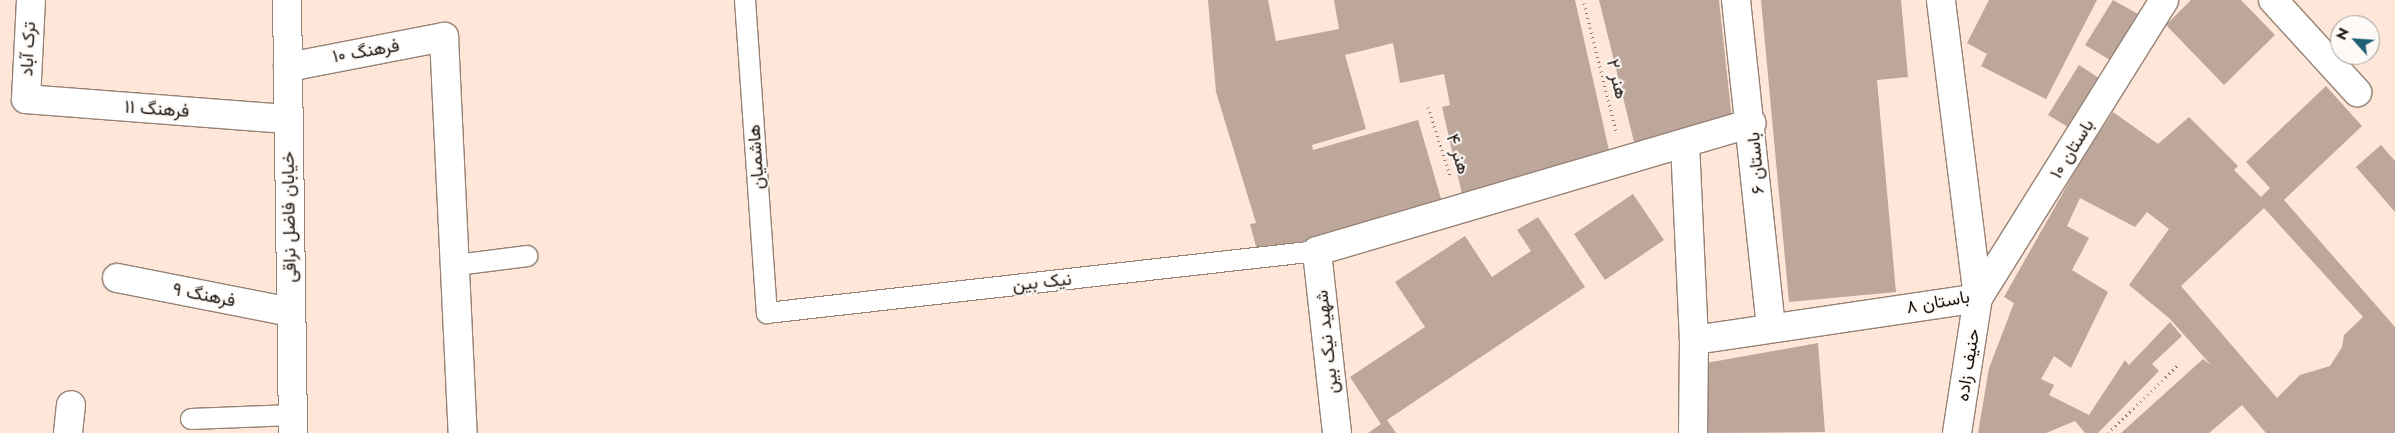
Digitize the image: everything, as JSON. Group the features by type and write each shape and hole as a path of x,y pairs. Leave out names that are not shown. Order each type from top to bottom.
{"street":[{"name":"ترک آباد","path":"26,98 30,0"},
{"name":"خیابان فاضل نراقی","path":"287,0 293,424"},
{"name":"باستان ۶","path":"1736,0 1752,123 1771,326"},
{"name":"باستان ۸","path":"1694,340 1771,326 1978,298 1940,0"},
{"name":"باستان ۱۰","path":"1978,298 2164,0"},
{"path":"2273,0 2357,92"},
{"name":"فرهنگ ۱۰","path":"288,67 444,38 457,265"},
{"name":"فرهنگ ۱۱","path":"26,98 288,119"},
{"path":"1317,251 1752,123"},
{"path":"1685,143 1694,340 1693,433"},
{"name":"شهید نیک بین","path":"1317,251 1337,433"},
{"path":"457,265 463,433"},
{"name":"فرهنگ ۹","path":"117,278 290,312"},
{"name":"حنیف زاده","path":"1957,433 1978,298"},
{"path":"68,433 71,405"}],"lane":[{"name":"هاشمیان","path":"745,0 766,313"},
{"name":"نیک بین","path":"766,313 1317,251"},
{"path":"457,265 527,256"},
{"path":"191,419 293,424"}],"path":[{"name":"هنر ۲","path":"1584,3 1624,161"},
{"name":"هنر ۴","path":"1428,106 1461,209"},
{"path":"2108,433 2178,365"}],"building":[{"path":"1208,0 1268,0 1276,41 1339,29 1334,0 1575,0 1611,159 1462,194 1442,107 1450,105 1444,74 1400,83 1393,43 1345,55 1366,129 1312,145 1313,150 1418,120 1442,202 1258,254 1250,224 1256,223 1216,92"},
{"path":"1599,0 1719,0 1732,120 1636,150"},
{"path":"1761,0 1901,0 1908,77 1877,80 1896,292 1789,302"},
{"path":"1989,0 2097,0 2046,99 1981,66 1987,54 1967,43"},
{"path":"2113,0 2138,14 2110,60 2085,45"},
{"path":"2191,0 2241,0 2275,35 2224,85 2166,25"},
{"path":"2079,65 2099,78 2068,127 2048,115"},
{"path":"2326,86 2362,126 2284,200 2395,327 2395,433 2266,433 2242,405 2209,433 2121,433 2203,359 2211,365 2169,318 2129,285 2169,229 2147,212 2135,227 2080,198 2067,226 2089,238 2072,270 2108,292 2071,368 2054,356 2041,379 2054,385 2049,395 2089,415 2125,360 2129,365 2170,322 2182,336 2152,364 2159,371 2098,433 2085,433 2075,421 2046,433 1978,433 1989,368 2014,303 2004,297 2082,159 2113,112 2158,144 2189,117 2238,166 2234,170 2261,197 2270,188 2246,162","holes":["2264,208 2363,317 2344,335 2342,347 2330,366 2300,375 2277,398 2181,286"]},
{"path":"2381,145 2395,161 2395,212 2356,167"},
{"path":"1633,194 1664,240 1605,280 1574,234"},
{"path":"1538,217 1585,287 1387,420 1396,433 1368,433 1381,424 1350,377 1425,327 1395,282 1465,236 1492,277 1531,251 1517,230"},
{"path":"1818,343 1825,432 1708,433 1706,363"}]}
